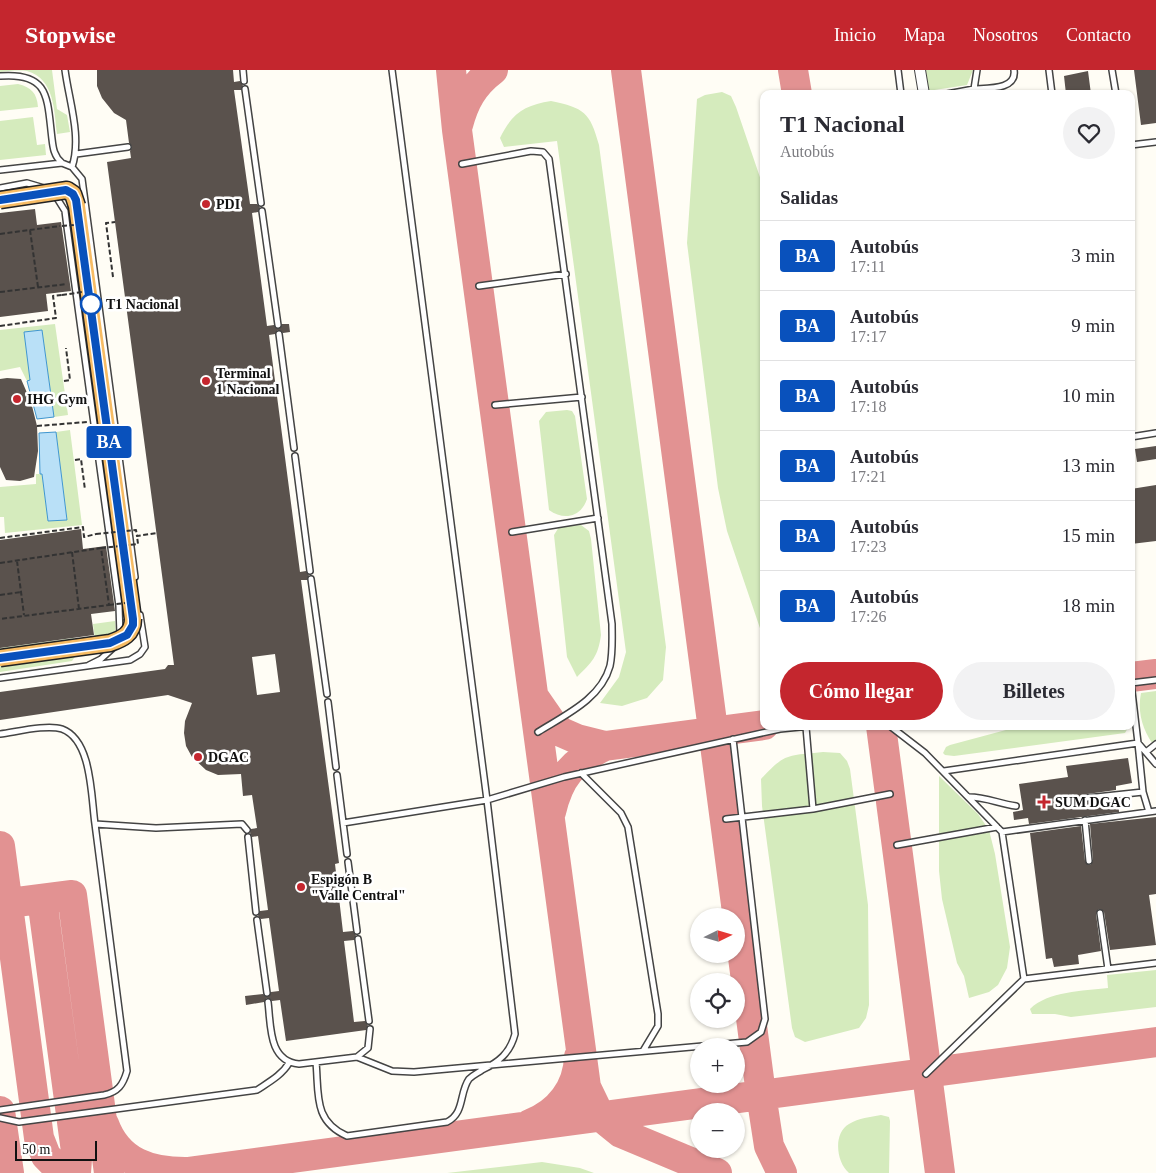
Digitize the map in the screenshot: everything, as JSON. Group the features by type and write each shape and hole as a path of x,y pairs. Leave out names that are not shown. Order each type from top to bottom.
{"highway":[{"path":"0,200 66,190 73,194 71,209 89,291 128,538 133,619 133,625 127,635 110,643 0,658"}],"street":[{"path":"920,70 923,90"}],"lane":[{"path":"65,70 76,154 72,167"},
{"path":"243,70 244,81"},
{"path":"316,1062 321,1112 328,1124 347,1136 447,1122 459,1112 469,1080 474,1074 495,1064 508,1053 515,1034 487,800 392,70"},
{"path":"898,70 900,90"},
{"path":"977,70 974,90 1012,82 1015,76 1014,70"},
{"path":"1049,70 1052,90"},
{"path":"1112,70 1115,90"},
{"path":"0,76 26,76 40,86 45,94 48,107 53,150 58,159 72,167 82,179 136,586"},
{"path":"245,89 261,203"},
{"path":"1135,145 1156,142"},
{"path":"76,154 128,148"},
{"path":"462,164 531,151 546,154 549,159 566,274 612,624 613,647 607,676 589,700 538,732"},
{"path":"0,170 62,163"},
{"path":"0,188 27,183 38,186 55,194 71,209 93,421 119,606 120,633 118,642 110,653 84,668"},
{"path":"262,211 278,325"},
{"path":"479,286 566,274"},
{"path":"280,334 294,448"},
{"path":"495,405 582,397"},
{"path":"1135,436 1156,433"},
{"path":"295,456 310,571"},
{"path":"512,532 598,518"},
{"path":"311,579 327,694"},
{"path":"0,678 84,668 130,660 140,654 145,647 140,611"},
{"path":"1135,683 1156,680"},
{"path":"328,702 336,767"},
{"path":"1135,717 1143,792 1149,812"},
{"path":"0,734 46,728 61,729 73,736 80,744 86,756 127,1071 123,1084 115,1092 0,1110"},
{"path":"343,823 487,800 581,773 775,730"},
{"path":"808,730 813,808"},
{"path":"895,730 925,752 1002,832 1024,979"},
{"path":"268,1002 274,1048 290,1063 358,1057 392,1071 414,1072 747,1042 762,1032 765,1019 733,739"},
{"path":"1138,743 1156,764"},
{"path":"944,771 1138,743"},
{"path":"1146,752 1156,744"},
{"path":"581,773 621,813 628,827 658,1014 658,1026 643,1051"},
{"path":"337,775 347,854"},
{"path":"1087,798 1143,792"},
{"path":"726,819 813,808 890,794"},
{"path":"970,798 981,797 998,803 1016,806"},
{"path":"1002,832 1156,811"},
{"path":"1085,820 1089,861"},
{"path":"96,824 156,828 242,824 247,830"},
{"path":"897,845 997,826"},
{"path":"248,837 256,912"},
{"path":"348,862 357,931"},
{"path":"1100,913 1108,969"},
{"path":"257,920 267,993"},
{"path":"358,939 369,1021"},
{"path":"926,1074 1024,979 1156,963"},
{"path":"358,1057 368,1048 370,1030"},
{"path":"0,1118 20,1122 257,1090 286,1069 290,1063"}],"path":[{"path":"113,277 106,223 115,222"},
{"path":"0,234 74,225"},
{"path":"30,230 38,287"},
{"path":"0,292 69,284"},
{"path":"0,326 56,318 53,296 89,291"},
{"path":"64,381 70,380 66,348"},
{"path":"37,426 93,421"},
{"path":"75,460 81,459 85,490"},
{"path":"0,538 83,527 84,536 96,534 128,538"},
{"path":"0,563 101,548 128,538 157,533"},
{"path":"101,548 109,605"},
{"path":"72,552 80,609"},
{"path":"17,561 24,616"},
{"path":"0,595 21,592"},
{"path":"0,619 125,603"}],"green space":[{"path":"0,70 52,70 57,109 67,115 70,132 57,134 54,106 48,88 43,81 27,71 0,72"},
{"path":"926,70 973,70 967,85 928,90"},
{"path":"18,84 33,91 38,107 0,111 0,86"},
{"path":"722,92 731,96 760,177 760,628 727,531 718,488 687,243 697,99 705,95"},
{"path":"551,101 571,106 584,113 589,118 599,145 666,647 663,680 647,698 622,706 600,703 619,677 626,652 557,141 504,147 500,138 509,122 520,112 534,105"},
{"path":"33,117 37,145 45,144 46,155 0,160 0,121"},
{"path":"55,324 68,415 54,417 42,330 24,332 30,380 27,381 20,367 0,371 0,330"},
{"path":"572,411 575,416 587,499 581,510 566,516 549,510 539,421 546,412"},
{"path":"70,430 82,525 5,533 4,517 0,517 0,487 36,484 36,474 42,474 48,521 67,519 56,432"},
{"path":"581,525 589,531 591,539 601,635 594,659 577,677 567,657 554,535 559,527"},
{"path":"115,621 115,637 111,646 97,654 93,624"},
{"path":"74,638 76,655 72,661 0,672 0,648"},
{"path":"1156,691 1156,748 1144,729 1140,700 1141,693"},
{"path":"1006,730 1127,730 1125,733 954,756 943,753 946,747"},
{"path":"823,752 840,753 847,761 850,769 868,905 869,1005 866,1018 859,1028 805,1042 795,1037 792,1028 762,806 761,779 776,764 788,757"},
{"path":"939,776 978,814 989,830 995,854 1010,947 1007,968 998,985 989,992 969,998 964,976 957,963 942,899 939,871"},
{"path":"1156,970 1156,1007 1071,1017 1055,1014 1032,1014 1030,1009 1037,1003 1056,995 1108,988 1107,975"},
{"path":"881,1115 889,1117 890,1121 889,1173 849,1173 841,1162 839,1155 840,1134 844,1128 853,1122"},
{"path":"542,1162 580,1168 594,1173 447,1173"}],"water":[{"path":"42,330 54,417 37,419 27,381 30,380 24,332"},
{"path":"56,432 67,520 48,521 42,474 40,474 39,433"}],"building":[{"name":"Terminal 1 Nacional","path":"97,70 233,70 234,82 240,81 243,85 241,90 234,90 250,204 257,204 260,207 258,212 252,213 267,326 274,325 278,329 282,324 289,324 290,332 283,333 278,330 275,334 269,335 300,572 306,571 309,575 307,580 301,580 339,863 335,864 343,932 353,931 356,935 354,940 344,941 354,1022 365,1021 368,1025 366,1030 286,1041 280,1000 272,1001 267,998 264,1002 246,1005 245,996 263,994 267,997 271,992 279,991 269,918 261,919 258,916 260,911 268,910 258,836 252,837 250,833 251,829 257,828 252,795 243,796 241,774 218,775 206,770 192,757 186,746 184,733 185,721 192,703 168,695 0,720 0,692 165,669 168,665 174,665 107,162 131,158 130,151 132,147 129,143 126,120 114,113 102,98 97,86","holes":["275,654 280,692 257,695 252,657"]},
{"path":"1134,70 1156,70 1156,123 1141,125"},
{"path":"1088,71 1090,90 1066,90 1064,76"},
{"path":"35,209 37,225 61,222 71,291 46,294 48,311 0,317 0,213"},
{"path":"0,379 21,379 31,402 37,426 38,451 34,477 20,481 6,480 0,467"},
{"path":"1156,446 1156,459 1137,462 1135,449"},
{"path":"1156,485 1156,541 1135,544 1135,488"},
{"path":"81,529 83,549 106,546 115,611 91,614 94,635 0,648 0,540"},
{"path":"1128,758 1132,783 1116,786 1116,790 1087,794 1083,797 1084,801 1087,802 1118,799 1119,812 1029,824 1028,818 1014,820 1013,812 1023,810 1019,784 1068,777 1066,766"},
{"path":"1156,817 1156,894 1149,895 1156,945 1110,950 1104,912 1099,909 1096,914 1101,951 1078,955 1079,964 1054,967 1052,958 1046,959 1030,833 1081,826 1085,861 1090,865 1093,861 1090,824"}],"taxiway":[{"path":"451,70 457,130 586,1087 600,1116 621,1133 717,1173"},
{"path":"458,125 470,94 493,70"},
{"path":"626,70 761,1094 769,1146 782,1173"},
{"path":"793,70 796,90"},
{"path":"1135,677 1156,674"},
{"path":"534,697 552,723 561,732 577,739 605,746 760,726"},
{"path":"882,730 940,1173"},
{"path":"551,812 558,789 569,772 584,758 605,746"},
{"path":"0,846 39,1138 46,1156 63,1173"},
{"path":"0,904 72,895 109,1173"},
{"path":"42,899 77,1159 76,1173"},
{"path":"180,1173 1156,1042"},
{"path":"530,1124 550,1113 565,1098 575,1079 579,1057"},
{"path":"0,1111 9,1173"},
{"path":"104,1124 110,1137 127,1157 149,1168 190,1172"}],"bus line":[{"name":"BA","path":"0,200 66,190 73,194 76,200 133,625 127,635 110,643 0,658"}],"place":[{"name":"PDI","path":"206,204"},
{"name":"T1 Nacional","path":"91,304"},
{"name":"Terminal 1 Nacional","path":"206,381"},
{"name":"IHG Gym","path":"17,399"},
{"name":"DGAC","path":"198,757"},
{"name":"SUM DGAC","path":"1044,802"},
{"name":"Espigón B \"Valle Central\"","path":"301,887"}]}
